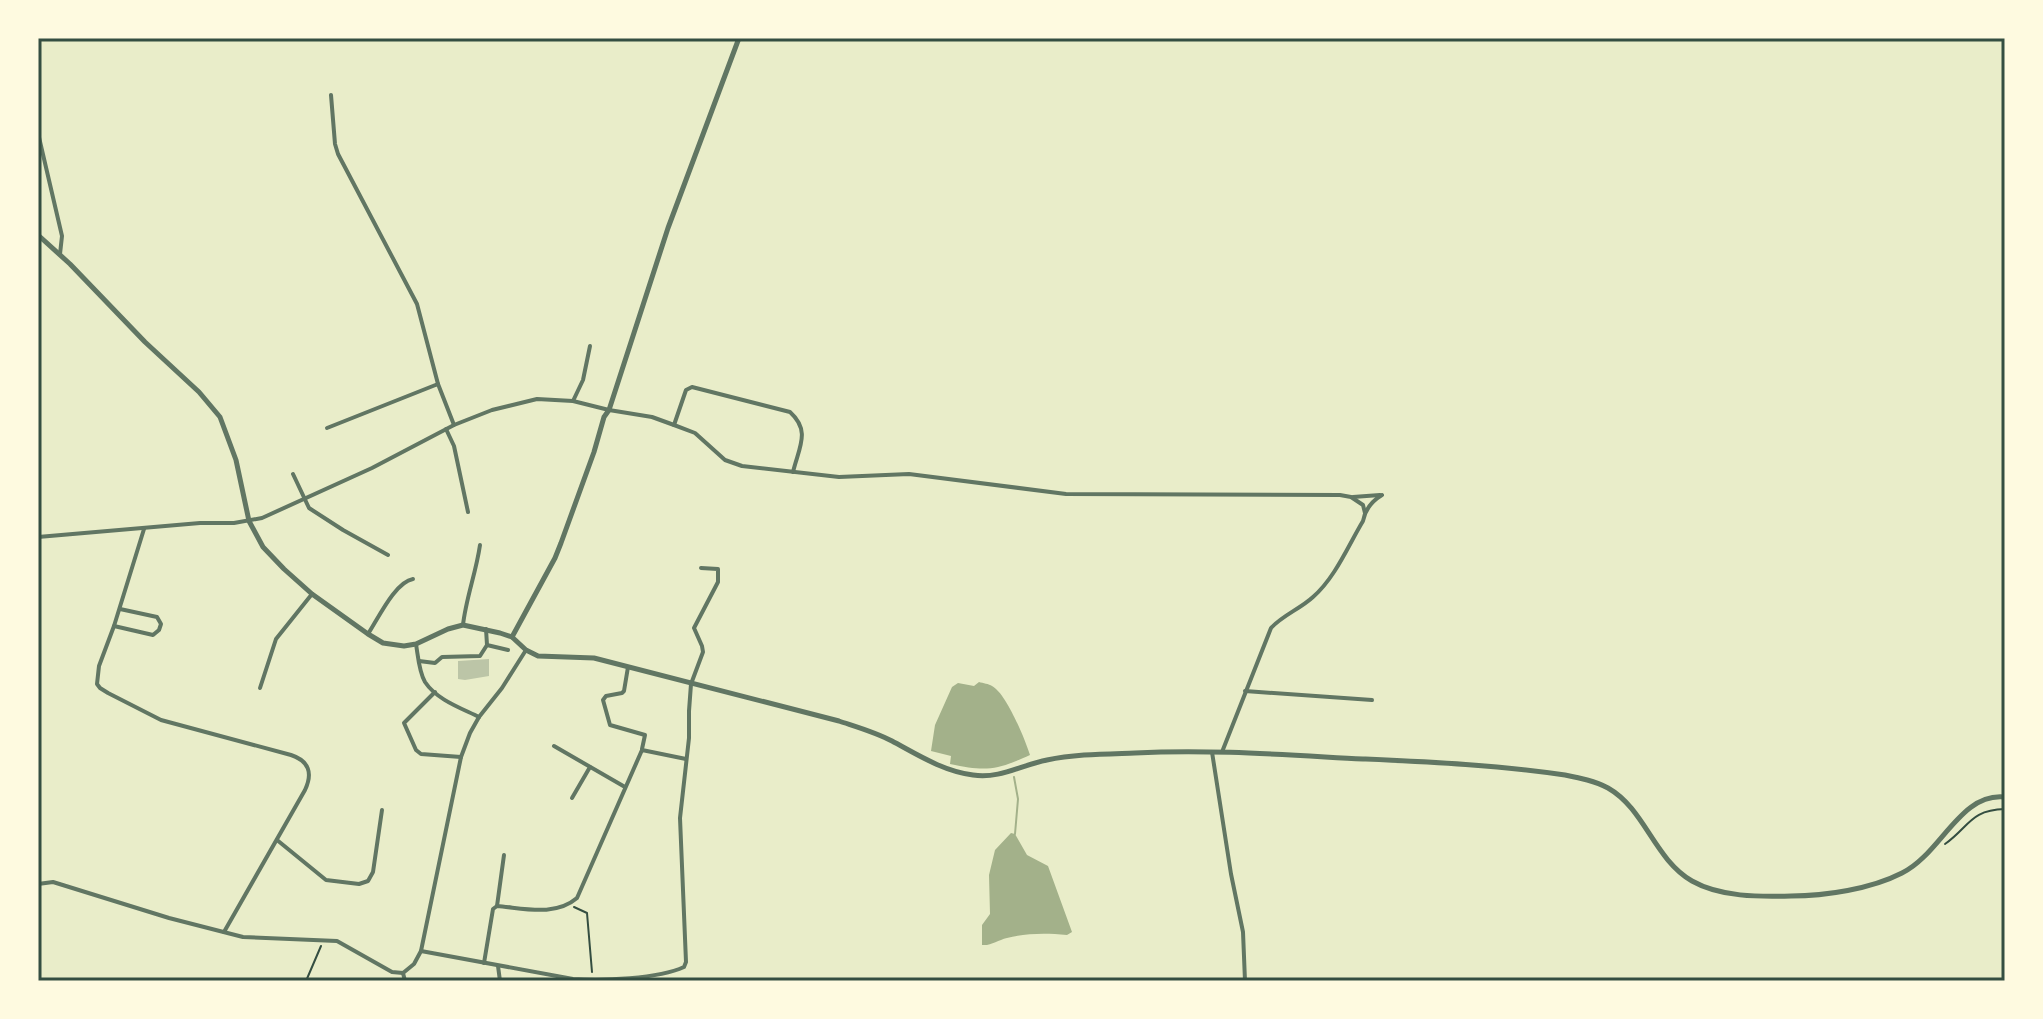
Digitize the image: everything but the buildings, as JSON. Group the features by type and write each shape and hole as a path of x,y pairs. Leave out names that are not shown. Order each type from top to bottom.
{"street":[{"path":"512,637 555,558 609,410 650,281 739,38"},
{"path":"331,95 338,154 417,304 438,384 454,425"},
{"path":"38,133 62,236 60,254"},
{"path":"38,235 199,392 220,417 236,460 249,521 263,547 312,594 383,643 416,644 463,625 486,629 512,637 538,656 589,657 839,721 871,731 945,768 975,776 1004,774 1048,760 1069,757 1166,751 1459,764 1527,770 1590,781 1605,786 1626,803 1678,872 1693,882 1727,892 1812,896 1851,889 1902,873 1933,849 1967,808 1987,798 2005,797"},
{"path":"573,401 583,380 590,346"},
{"path":"327,428 438,384"},
{"path":"674,425 686,390 692,387 790,412 803,431 793,473"},
{"path":"38,537 262,518 372,468 477,415 537,399 573,401 652,417 695,433 733,464 793,473 839,477 909,474 1066,494 1382,495 1365,513 1321,590 1271,628 1222,752"},
{"path":"446,429 454,446 468,512"},
{"path":"293,474 309,508 388,555"},
{"path":"1351,497 1363,505 1365,513"},
{"path":"144,528 96,677 97,684 161,720 291,755 305,761 309,770 308,783 224,932"},
{"path":"463,625 480,545"},
{"path":"421,951 593,981 633,978 684,967 686,952 680,818 689,738 691,684 703,652 694,628 718,582 718,569 701,568"},
{"path":"368,634 397,588 405,580 413,579"},
{"path":"260,688 276,639 312,594"},
{"path":"114,626 153,635 159,630 161,624 157,617 120,609"},
{"path":"419,661 435,663 442,657 480,656 487,645 486,629"},
{"path":"416,644 424,680 450,703 479,717"},
{"path":"487,645 508,650"},
{"path":"38,884 53,882 243,937 337,941 392,972 403,973 414,964 421,951 461,757 479,717 526,650"},
{"path":"497,906 557,909 577,898 642,750 645,735 610,725 603,700 606,696 624,691 628,667"},
{"path":"1245,691 1372,700"},
{"path":"435,692 404,723 416,750 421,754 461,757"},
{"path":"554,746 626,787"},
{"path":"642,750 686,759"},
{"path":"1212,752 1243,932 1245,981"},
{"path":"572,798 590,767"},
{"path":"277,840 326,880 359,884 368,881 373,872 382,810"},
{"path":"484,963 493,909 497,906 504,855"},
{"path":"498,966 500,981"},
{"path":"403,973 405,981"}],"path":[{"path":"1933,849 1948,843 1971,820 1987,810 2005,809"},
{"path":"571,903 576,909 587,913 593,981"},
{"path":"306,981 324,940"}],"shaded area":[{"path":"979,682 992,686 1003,697 1030,755 1000,767 983,769 950,764 951,756 931,751 935,725 952,687 958,683 974,686"},
{"path":"1011,833 1015,834 1027,855 1048,866 1072,932 1067,935 1022,935 982,945 982,925 990,914 989,875 995,850"}],"waterway":[{"path":"1014,777 1018,799 1015,834"}]}
